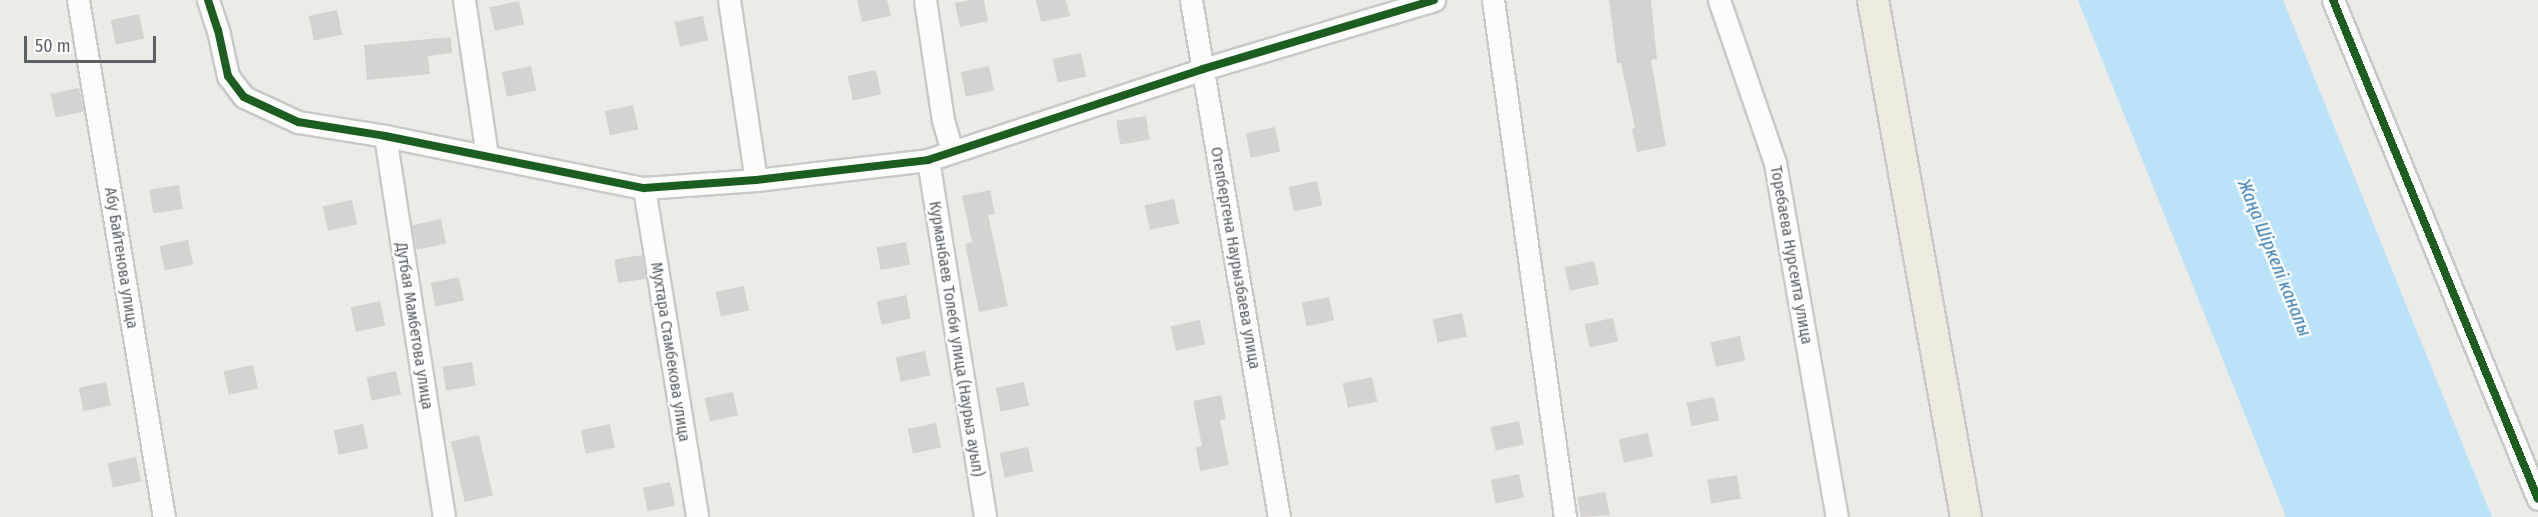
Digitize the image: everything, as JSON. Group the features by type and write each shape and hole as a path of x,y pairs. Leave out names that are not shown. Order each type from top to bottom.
{"highway":[{"path":"1874,0 1966,517"},
{"path":"1894,0 1986,517"}],"street":[{"name":"Абу Байтенова улица","path":"78,0 164,517"},
{"path":"208,0 228,76 244,97 298,122 385,136 644,188 756,180 927,160 1203,69 1434,0"},
{"path":"464,0 487,156"},
{"path":"729,0 756,180"},
{"path":"925,0 943,120 952,152"},
{"name":"Отепбергена Наурызбаева улица","path":"1191,0 1279,517"},
{"path":"1493,0 1565,517"},
{"name":"Торебаева Нурсеита улица","path":"1719,0 1775,163 1837,517"},
{"path":"2333,0 2538,500"},
{"name":"Дутбая Мамбетова улица","path":"385,136 444,517"},
{"name":"Курманбаев Толеби улица (Наурыз ауыл)","path":"927,160 985,517"},
{"name":"Мухтара Стамбекова улица","path":"644,188 697,517"}],"water":[{"name":"Жаңа Шіркелі каналы","path":"2078,0 2283,0 2492,517 2286,517"}],"building":[{"path":"857,0 887,0 891,16 862,22"},
{"path":"984,0 988,21 960,27 955,3"},
{"path":"1036,0 1066,0 1070,16 1041,22"},
{"path":"1609,0 1651,0 1657,59 1651,60 1666,146 1637,152 1632,129 1635,128 1621,63 1617,63"},
{"path":"519,1 524,24 495,31 490,7"},
{"path":"337,10 342,34 314,40 309,16"},
{"path":"139,14 144,38 116,44 111,20"},
{"path":"703,16 708,40 680,46 675,22"},
{"path":"451,37 452,53 428,56 430,74 367,80 364,45"},
{"path":"1081,53 1086,76 1058,83 1053,59"},
{"path":"531,66 536,90 507,97 502,72"},
{"path":"989,66 994,90 966,96 961,72"},
{"path":"876,70 881,94 853,100 848,76"},
{"path":"79,88 84,111 56,118 51,94"},
{"path":"633,105 638,129 610,135 605,111"},
{"path":"1146,116 1150,140 1120,144 1116,121"},
{"path":"1275,127 1280,151 1251,158 1246,133"},
{"path":"1317,181 1322,205 1294,211 1289,187"},
{"path":"179,185 183,209 153,213 149,190"},
{"path":"990,190 995,214 988,215 1008,306 979,312 965,244 972,242 962,196"},
{"path":"1174,199 1179,223 1150,230 1145,205"},
{"path":"352,200 357,224 328,231 323,206"},
{"path":"441,219 446,243 417,250 412,225"},
{"path":"188,240 193,264 165,270 160,246"},
{"path":"906,242 910,265 880,270 876,247"},
{"path":"642,255 646,279 618,283 614,259"},
{"path":"1594,261 1599,284 1570,291 1565,267"},
{"path":"459,277 464,300 436,307 431,283"},
{"path":"744,286 749,310 721,316 716,292"},
{"path":"906,295 911,318 882,325 877,301"},
{"path":"1329,297 1334,320 1307,326 1302,303"},
{"path":"380,301 385,325 356,332 351,307"},
{"path":"1462,313 1467,336 1438,343 1433,319"},
{"path":"1613,318 1618,341 1590,348 1585,324"},
{"path":"1200,320 1205,344 1176,351 1171,326"},
{"path":"1740,336 1745,360 1716,367 1711,342"},
{"path":"925,351 930,375 901,382 896,357"},
{"path":"472,362 476,386 446,390 442,367"},
{"path":"253,365 258,388 229,395 224,371"},
{"path":"396,371 401,394 372,401 367,377"},
{"path":"1372,377 1377,401 1348,408 1343,383"},
{"path":"106,382 111,405 84,411 79,388"},
{"path":"1024,382 1029,405 1001,412 996,388"},
{"path":"733,392 738,415 710,422 705,398"},
{"path":"1221,395 1226,419 1220,420 1229,465 1200,471 1196,447 1202,446 1193,401"},
{"path":"1714,397 1719,420 1692,426 1687,403"},
{"path":"1519,421 1524,444 1496,451 1491,427"},
{"path":"936,423 941,447 913,453 908,429"},
{"path":"363,424 368,448 339,455 334,430"},
{"path":"610,424 615,447 586,454 581,430"},
{"path":"1648,433 1653,456 1624,463 1619,439"},
{"path":"479,435 493,495 465,502 451,442"},
{"path":"1028,447 1033,471 1005,477 1000,453"},
{"path":"136,457 141,481 113,487 108,463"},
{"path":"1519,474 1524,497 1496,504 1491,480"},
{"path":"1737,475 1741,499 1711,503 1707,480"},
{"path":"670,482 675,505 648,511 643,488"},
{"path":"1605,492 1610,515 1581,517 1577,497"}],"cycle path":[{"path":"208,0 218,30 228,76 244,97 298,122 385,136 644,188 756,180 928,160 1203,69 1434,0"},
{"path":"2333,0 2538,499"}]}
